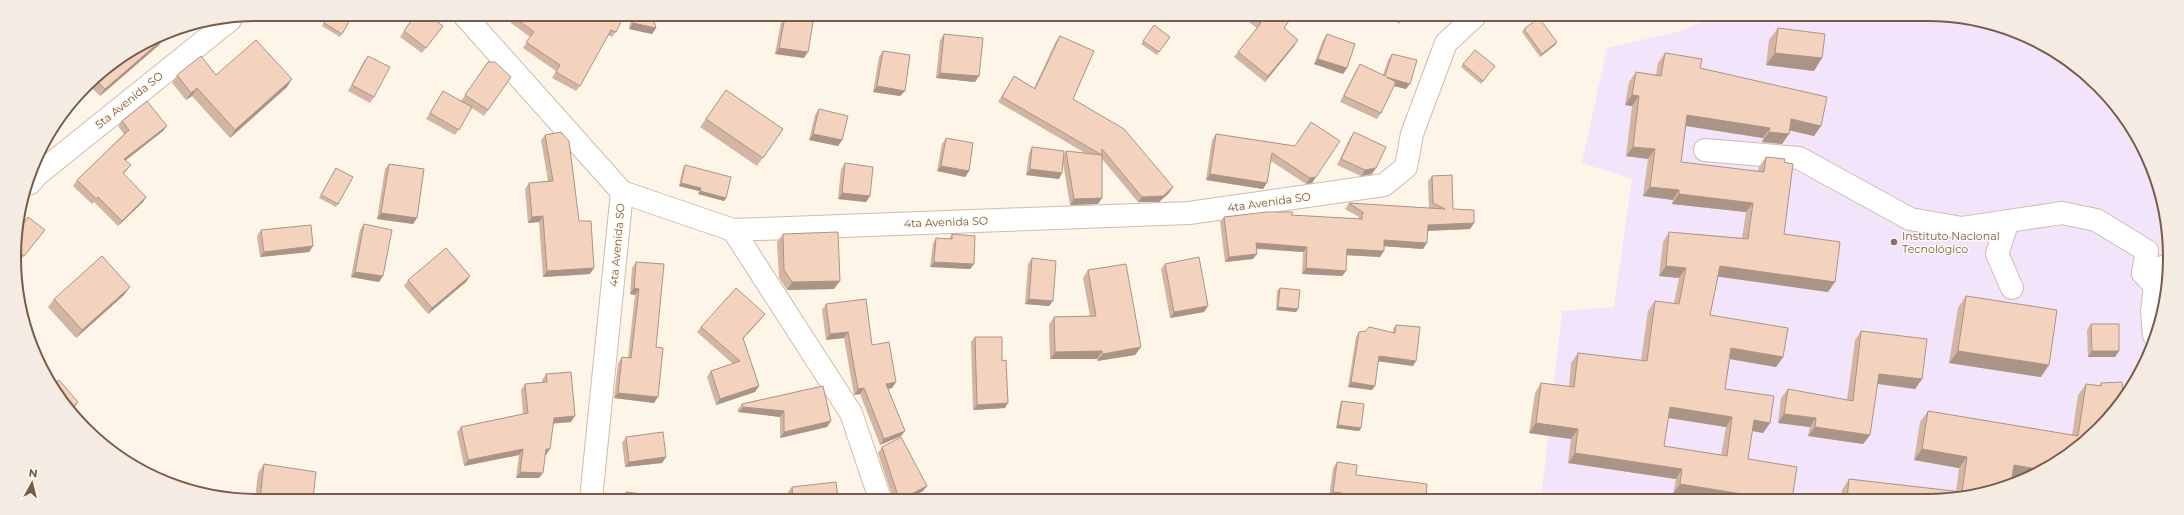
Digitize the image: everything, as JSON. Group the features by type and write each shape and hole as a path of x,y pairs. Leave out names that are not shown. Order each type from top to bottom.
{"street":[{"path":"469,21 622,192"},
{"name":"4ta Avenida SO","path":"592,494 622,192 732,230 1189,213 1384,185 1406,166 1412,134 1446,43 1470,21"},
{"name":"5ta Avenida SO","path":"36,175 219,24"},
{"path":"1705,150 1799,158 1910,219 1962,228 2062,213 2096,220 2147,251 2143,273"},
{"path":"2008,222 1997,254 2012,288"},
{"path":"732,230 852,413 878,494"},
{"path":"2143,273 2162,267"},
{"path":"2143,273 2155,286 2152,312 2153,325"}],"shaded area":[{"name":"Instituto Nacional Tecnológico","path":"1704,21 1926,21 1957,23 1988,29 2031,45 2058,61 2094,90 2123,126 2139,153 2145,167 2155,196 2158,211 2161,227 2163,258 2161,288 2155,319 2145,348 2139,362 2123,389 2094,425 2058,454 2031,470 1988,486 1957,492 1926,494 1542,494 1562,311 1614,307 1632,179 1582,163 1607,48 1677,32"}],"building":[{"path":"325,21 350,21 342,34 324,23"},
{"path":"411,21 436,21 443,26 426,48 404,31"},
{"path":"519,21 622,21 616,32 611,30 580,86 556,72 560,65 526,42 534,32"},
{"path":"633,21 654,21 656,28 633,23"},
{"path":"784,21 813,22 808,52 779,48"},
{"path":"1258,21 1289,21 1284,28 1298,40 1268,76 1238,52 1261,23"},
{"path":"1535,21 1541,21 1557,42 1542,54 1524,29"},
{"path":"1154,25 1170,37 1159,52 1143,41"},
{"path":"1778,28 1825,34 1822,58 1775,53"},
{"path":"944,34 983,38 979,76 940,73"},
{"path":"1327,34 1355,44 1347,68 1318,59"},
{"path":"1060,36 1094,51 1073,99 1124,129 1173,187 1163,196 1142,197 1102,149 1102,155 1002,97 1014,76 1035,89"},
{"path":"256,40 292,79 235,130 197,88 191,93 177,75 201,56 216,75"},
{"path":"159,43 105,89 99,83 126,61"},
{"path":"1475,50 1495,66 1483,81 1463,64"},
{"path":"883,51 910,55 905,91 877,86"},
{"path":"1665,53 1702,59 1700,68 1827,97 1821,126 1791,119 1789,134 1769,132 1770,128 1687,115 1681,162 1764,172 1766,157 1785,159 1784,162 1793,164 1784,234 1840,242 1835,282 1720,266 1710,315 1788,328 1783,357 1731,348 1725,389 1774,396 1770,423 1754,420 1748,459 1797,467 1793,494 1743,494 1680,484 1682,469 1575,453 1578,429 1536,423 1541,383 1574,387 1578,353 1647,361 1655,301 1679,304 1686,268 1666,266 1669,232 1748,239 1753,203 1679,194 1679,190 1650,187 1655,149 1633,147 1639,96 1632,95 1636,72 1661,76","holes":["1670,407 1732,417 1727,456 1664,446"]},
{"path":"1392,54 1417,60 1410,84 1386,77 1396,82 1381,113 1344,96 1360,64 1385,76"},
{"path":"368,56 390,67 374,97 352,85"},
{"path":"488,62 495,62 511,77 488,110 465,95"},
{"path":"726,90 783,129 763,158 706,119"},
{"path":"443,91 472,107 459,130 430,113"},
{"path":"147,101 167,126 124,159 131,165 123,173 146,197 122,221 98,197 96,199 77,180 129,130 122,121"},
{"path":"819,109 848,116 842,140 813,134"},
{"path":"1311,122 1340,141 1316,177 1310,178 1272,153 1267,183 1210,174 1216,134 1295,146"},
{"path":"561,132 569,141 579,221 591,221 594,268 547,271 543,216 532,217 529,183 553,181 545,135"},
{"path":"1354,132 1386,147 1376,168 1365,170 1341,159"},
{"path":"946,138 973,143 969,171 941,166"},
{"path":"1032,147 1064,151 1062,173 1030,169"},
{"path":"1066,151 1102,155 1102,198 1074,199"},
{"path":"845,163 873,167 870,196 842,193"},
{"path":"389,164 424,169 417,218 381,213"},
{"path":"685,165 731,177 726,198 700,191 701,188 681,183"},
{"path":"336,168 353,177 338,204 321,195"},
{"path":"1452,175 1453,209 1474,210 1474,223 1428,225 1427,243 1384,240 1384,251 1347,249 1346,271 1306,268 1307,247 1256,243 1257,254 1229,257 1224,217 1267,212 1293,212 1291,215 1362,219 1362,213 1364,213 1349,203 1445,209 1433,203 1432,176"},
{"path":"28,217 45,230 24,256 21,254 24,223"},
{"path":"364,224 392,230 383,276 355,272"},
{"path":"311,225 313,246 264,252 261,230"},
{"path":"838,232 840,281 792,282 784,270 783,234"},
{"path":"952,234 975,236 974,264 934,262 936,238 952,239"},
{"path":"446,248 470,276 432,308 408,280"},
{"path":"102,256 130,287 82,330 54,299"},
{"path":"1199,257 1208,306 1174,312 1165,264"},
{"path":"1032,258 1056,261 1053,301 1029,299"},
{"path":"636,262 664,264 656,347 663,348 658,397 618,393 622,357 631,358 639,289 634,288"},
{"path":"1126,264 1141,347 1103,354 1102,351 1055,352 1054,317 1096,316 1088,270"},
{"path":"736,288 765,314 743,338 759,386 720,399 711,371 740,361 701,327"},
{"path":"1280,288 1300,290 1298,309 1278,307"},
{"path":"1966,296 2057,310 2049,365 1958,351"},
{"path":"866,299 872,345 889,342 896,382 886,384 905,431 884,439 864,388 858,389 848,332 830,334 826,304"},
{"path":"2091,324 2119,324 2119,351 2092,351"},
{"path":"1396,325 1420,327 1416,361 1379,356 1375,386 1351,382 1359,332 1366,331 1369,327 1395,333"},
{"path":"1861,331 1927,339 1922,379 1879,374 1870,435 1815,427 1816,418 1784,414 1788,389 1853,401"},
{"path":"975,337 1002,337 1002,361 1006,360 1008,403 977,405"},
{"path":"571,372 575,416 554,418 550,449 546,449 543,473 520,472 523,449 468,460 461,427 528,413 525,384 547,382 546,374"},
{"path":"59,380 78,402 74,406 61,389 57,382"},
{"path":"2122,382 2123,390 2094,425 2058,454 2034,468 2014,465 2012,478 1988,486 1962,491 1967,457 1922,449 1928,411 2078,436 2086,384 2101,386 2101,383"},
{"path":"823,386 831,421 784,432 784,411 743,407 742,404"},
{"path":"1342,401 1364,404 1361,428 1338,425"},
{"path":"663,432 666,457 629,462 626,437"},
{"path":"901,437 927,486 911,494 897,494 882,447"},
{"path":"1337,462 1357,465 1356,475 1427,484 1426,494 1342,494 1333,492"},
{"path":"264,464 316,472 314,494 261,494"},
{"path":"1849,479 1959,492 1926,494 1848,494"},
{"path":"836,482 837,494 793,494 792,487"},
{"path":"626,492 642,494 626,494"}],"place":[{"name":"Instituto Nacional Tecnológico","path":"1894,242"}]}
